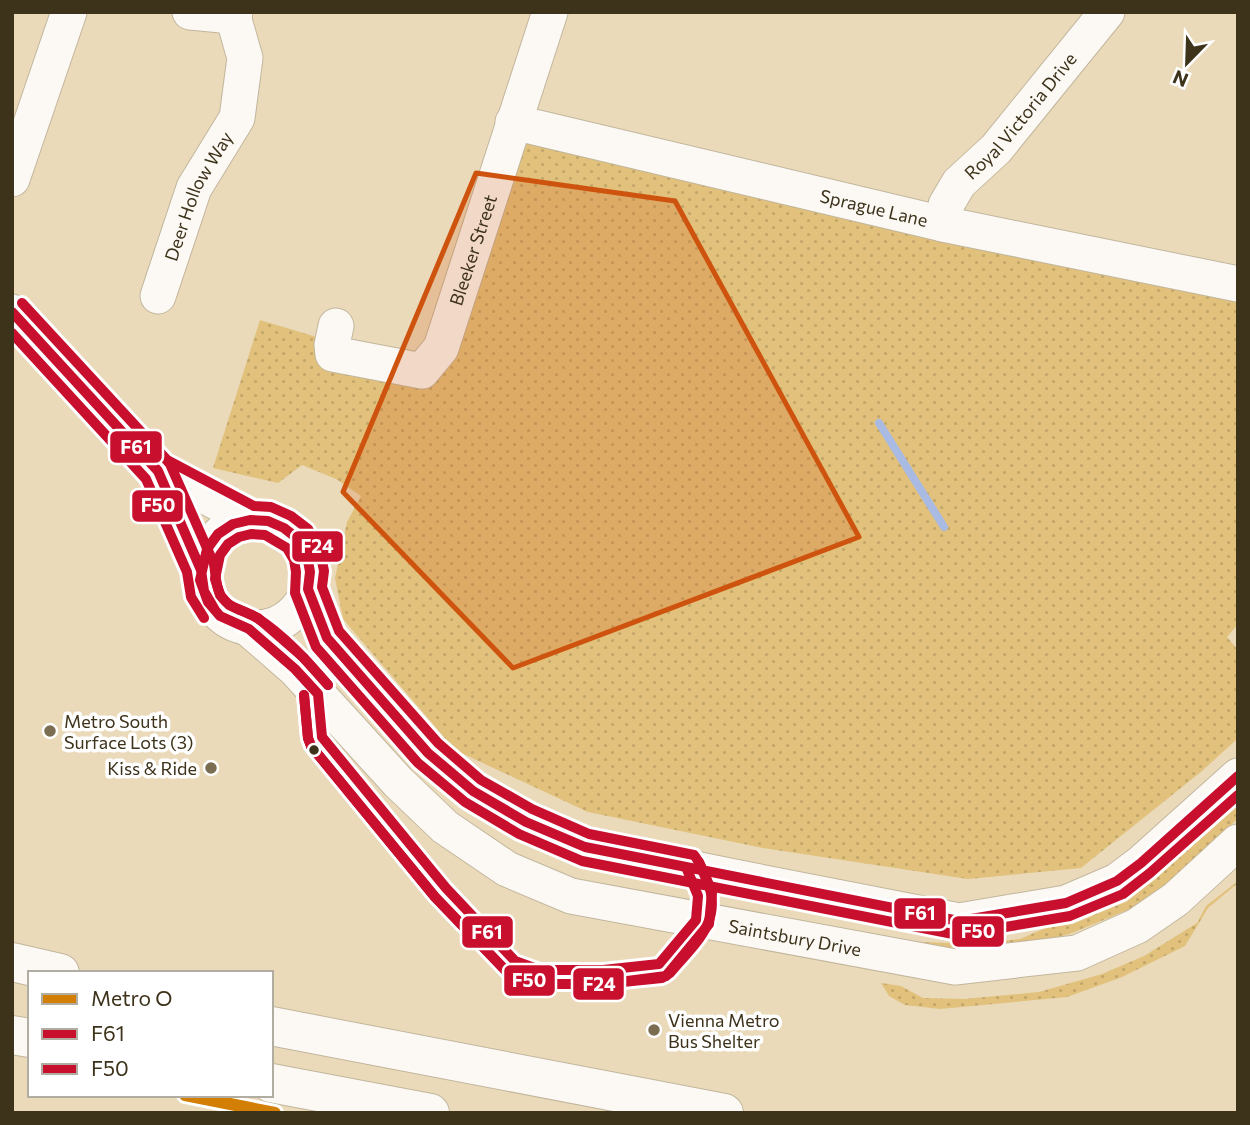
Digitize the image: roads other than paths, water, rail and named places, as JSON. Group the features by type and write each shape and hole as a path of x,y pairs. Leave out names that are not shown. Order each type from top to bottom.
{"highway":[{"path":"12,961 52,971"},
{"path":"273,1024 724,1113"},
{"path":"273,1083 430,1113"}],"street":[{"path":"12,179 69,12"},
{"name":"Deer Hollow Way","path":"158,296 194,188 237,118 245,58 234,14 190,12"},
{"name":"Bleeker Street","path":"337,326 332,345 333,355 422,371 441,348 550,12"},
{"name":"Royal Victoria Drive","path":"943,223 946,205 959,183 996,149 1107,12"},
{"name":"Sprague Lane","path":"513,122 943,223 1238,285"},
{"path":"12,312 158,471 201,570"},
{"path":"158,471 250,520"},
{"path":"250,520 268,521 284,528 298,539 307,555 310,572 308,589 300,606 288,618 272,626 248,629 220,616 208,602 200,580 207,549 218,534 233,524 250,520"},
{"path":"308,589 327,638 428,753 473,791 526,822 585,847 739,878 959,921 1066,903 1117,881 1238,776"},
{"name":"Saintsbury Drive","path":"248,629 295,669 398,782 445,827 507,869 572,895 955,967 1077,953 1137,926 1176,898 1238,842"}],"waterway":[{"path":"879,423 944,527"}],"metro line":[{"name":"O","path":"195,1097 275,1113"}],"place":[{"name":"Metro South Surface Lots (3)","path":"50,731"},
{"name":"Kiss & Ride","path":"211,768"},
{"name":"Vienna Metro Bus Shelter","path":"654,1030"}]}
